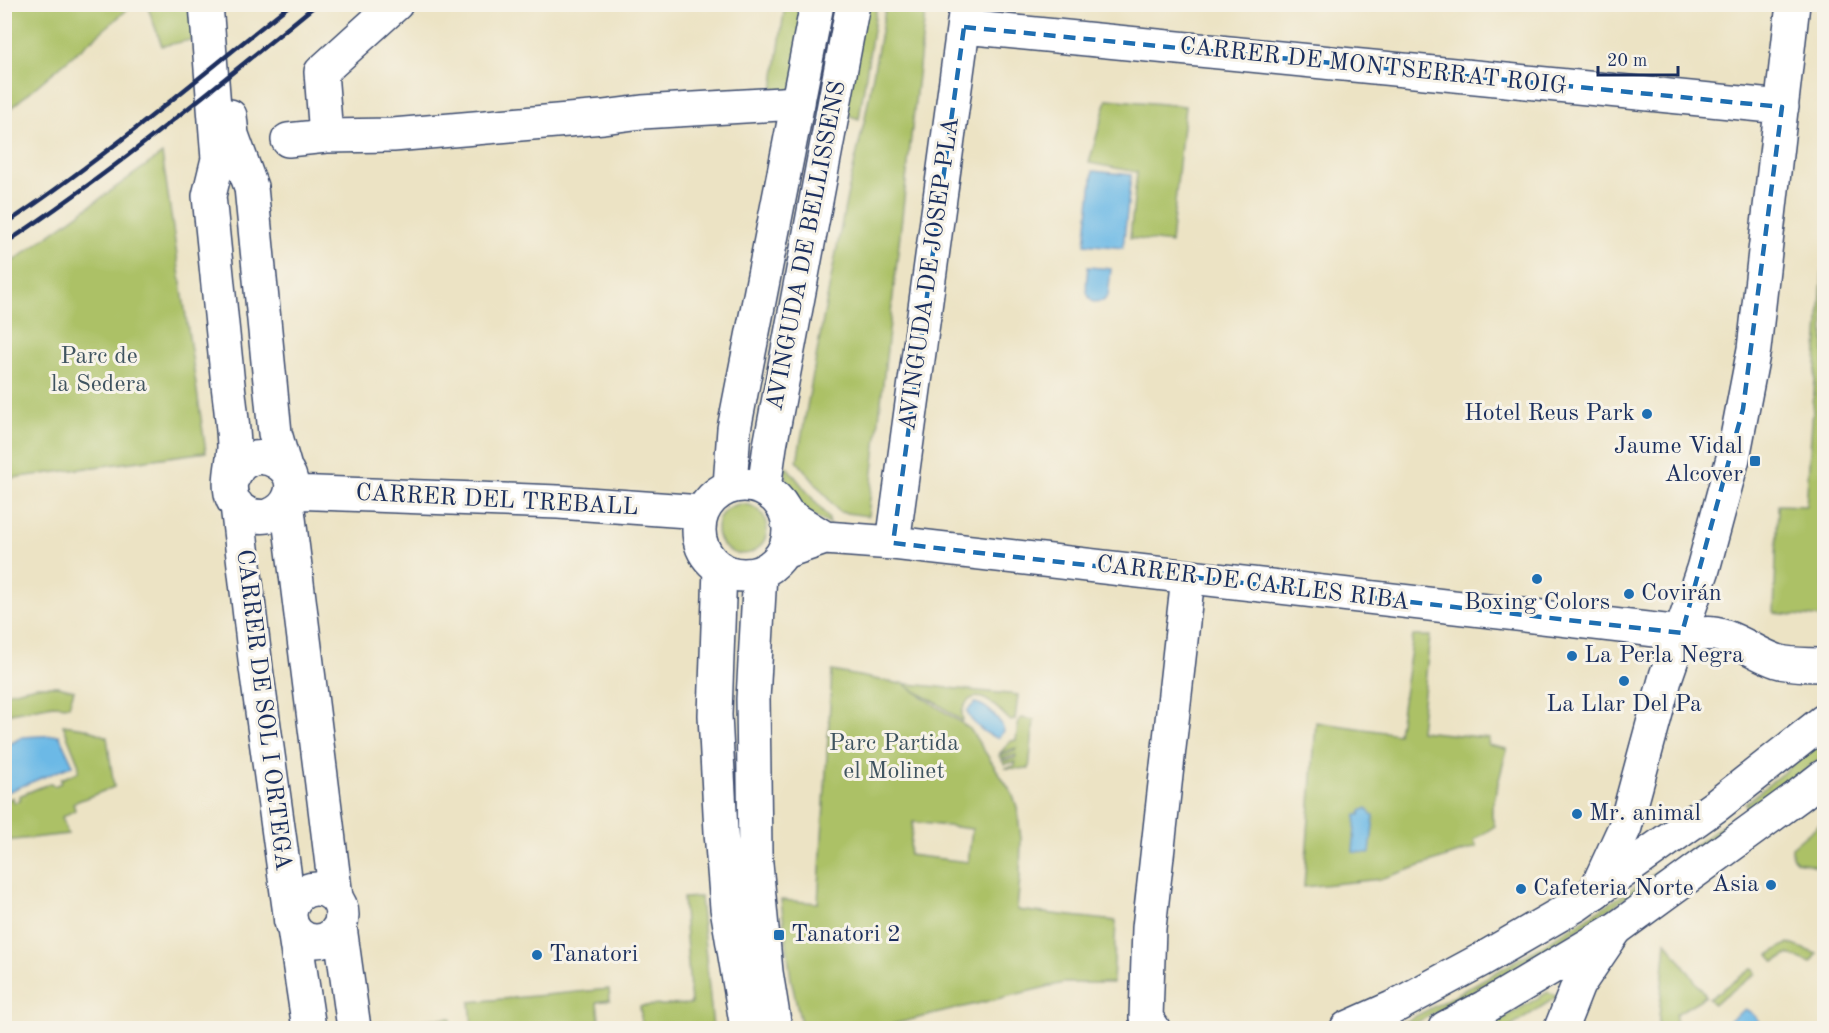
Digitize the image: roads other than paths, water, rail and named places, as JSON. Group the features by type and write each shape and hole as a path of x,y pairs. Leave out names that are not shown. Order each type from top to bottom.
{"street":[{"name":"CARRER DE SOL I ORTEGA","path":"206,4 218,159 209,196 234,446 234,492 256,668 309,1029"},
{"name":"CARRER DE SOL I ORTEGA","path":"223,4 221,20 232,135 250,187 275,433 288,487 354,1029"},
{"path":"326,136 321,72 396,4"},
{"name":"AVINGUDA DE BELLISSENS","path":"730,486 734,429 817,4"},
{"name":"AVINGUDA DE BELLISSENS","path":"764,488 853,4"},
{"path":"1595,892 1625,827 1645,751 1703,569 1733,458 1754,349 1793,4"},
{"name":"CARRER DE MONTSERRAT ROIG","path":"965,16 1782,107"},
{"name":"AVINGUDA DE JOSEP PLA","path":"893,543 965,16"},
{"path":"288,140 326,136 393,135 642,112 798,103"},
{"path":"256,457 277,461 288,487 280,509 272,515 262,517 245,513 234,492 240,466 256,457"},
{"path":"746,484 764,488 780,501 788,515 789,540 784,552 777,561 760,573 752,575 736,574 720,568 706,555 699,540 698,532 702,512 711,498 730,486 746,484"},
{"name":"CARRER DEL TREBALL","path":"288,487 702,512"},
{"name":"CARRER DE CARLES RIBA","path":"788,515 825,538"},
{"name":"CARRER DE CARLES RIBA","path":"784,552 825,538 893,543 1188,577 1679,640 1699,634 1714,635 1739,642 1761,655 1780,662 1824,665"},
{"path":"720,568 715,715 721,832 727,908 747,1029"},
{"name":"CARRER DE CARLES RIBA","path":"1703,569 1715,613 1739,642"},
{"path":"760,573 753,699 755,853 766,972 775,1029"},
{"path":"1152,1029 1146,1018 1149,928 1188,577"},
{"path":"1347,1029 1392,1008 1576,905 1717,805 1824,722"},
{"path":"1445,1029 1616,929 1824,776"},
{"path":"320,889 338,912 334,935 318,941 308,940 300,936 292,922 291,906 303,892 320,889"},
{"path":"1561,1029 1578,985 1616,929"}],"water":[{"path":"1093,171 1131,175 1123,248 1085,244"},
{"path":"1088,267 1111,269 1108,296 1103,301 1093,302 1088,294 1086,286"},
{"path":"975,703 989,710 1000,722 1004,731 998,738 984,731 972,720 967,711"},
{"path":"59,735 73,765 5,793 5,747 22,737"},
{"path":"1367,808 1374,816 1370,853 1353,852 1356,815 1360,815 1361,811"},
{"path":"1745,1009 1756,1017 1760,1028 1719,1028"}],"railway":[{"path":"4,225 78,173 291,4"},
{"path":"4,244 124,158 317,4"}],"place":[{"name":"Hotel Reus Park","path":"1647,414"},
{"name":"Jaume Vidal Alcover","path":"1755,461"},
{"name":"Boxing Colors","path":"1537,579"},
{"name":"Covirán","path":"1629,594"},
{"name":"La Perla Negra","path":"1572,656"},
{"name":"La Llar Del Pa","path":"1624,681"},
{"name":"Mr. animal","path":"1577,814"},
{"name":"Asia","path":"1771,885"},
{"name":"Cafeteria Norte","path":"1521,889"},
{"name":"Tanatori 2","path":"779,935"},
{"name":"Tanatori","path":"537,955"}],"park label":[{"name":"Parc de la Sedera","path":"99,371"},
{"name":"Parc Partida el Molinet","path":"894,758"}]}
